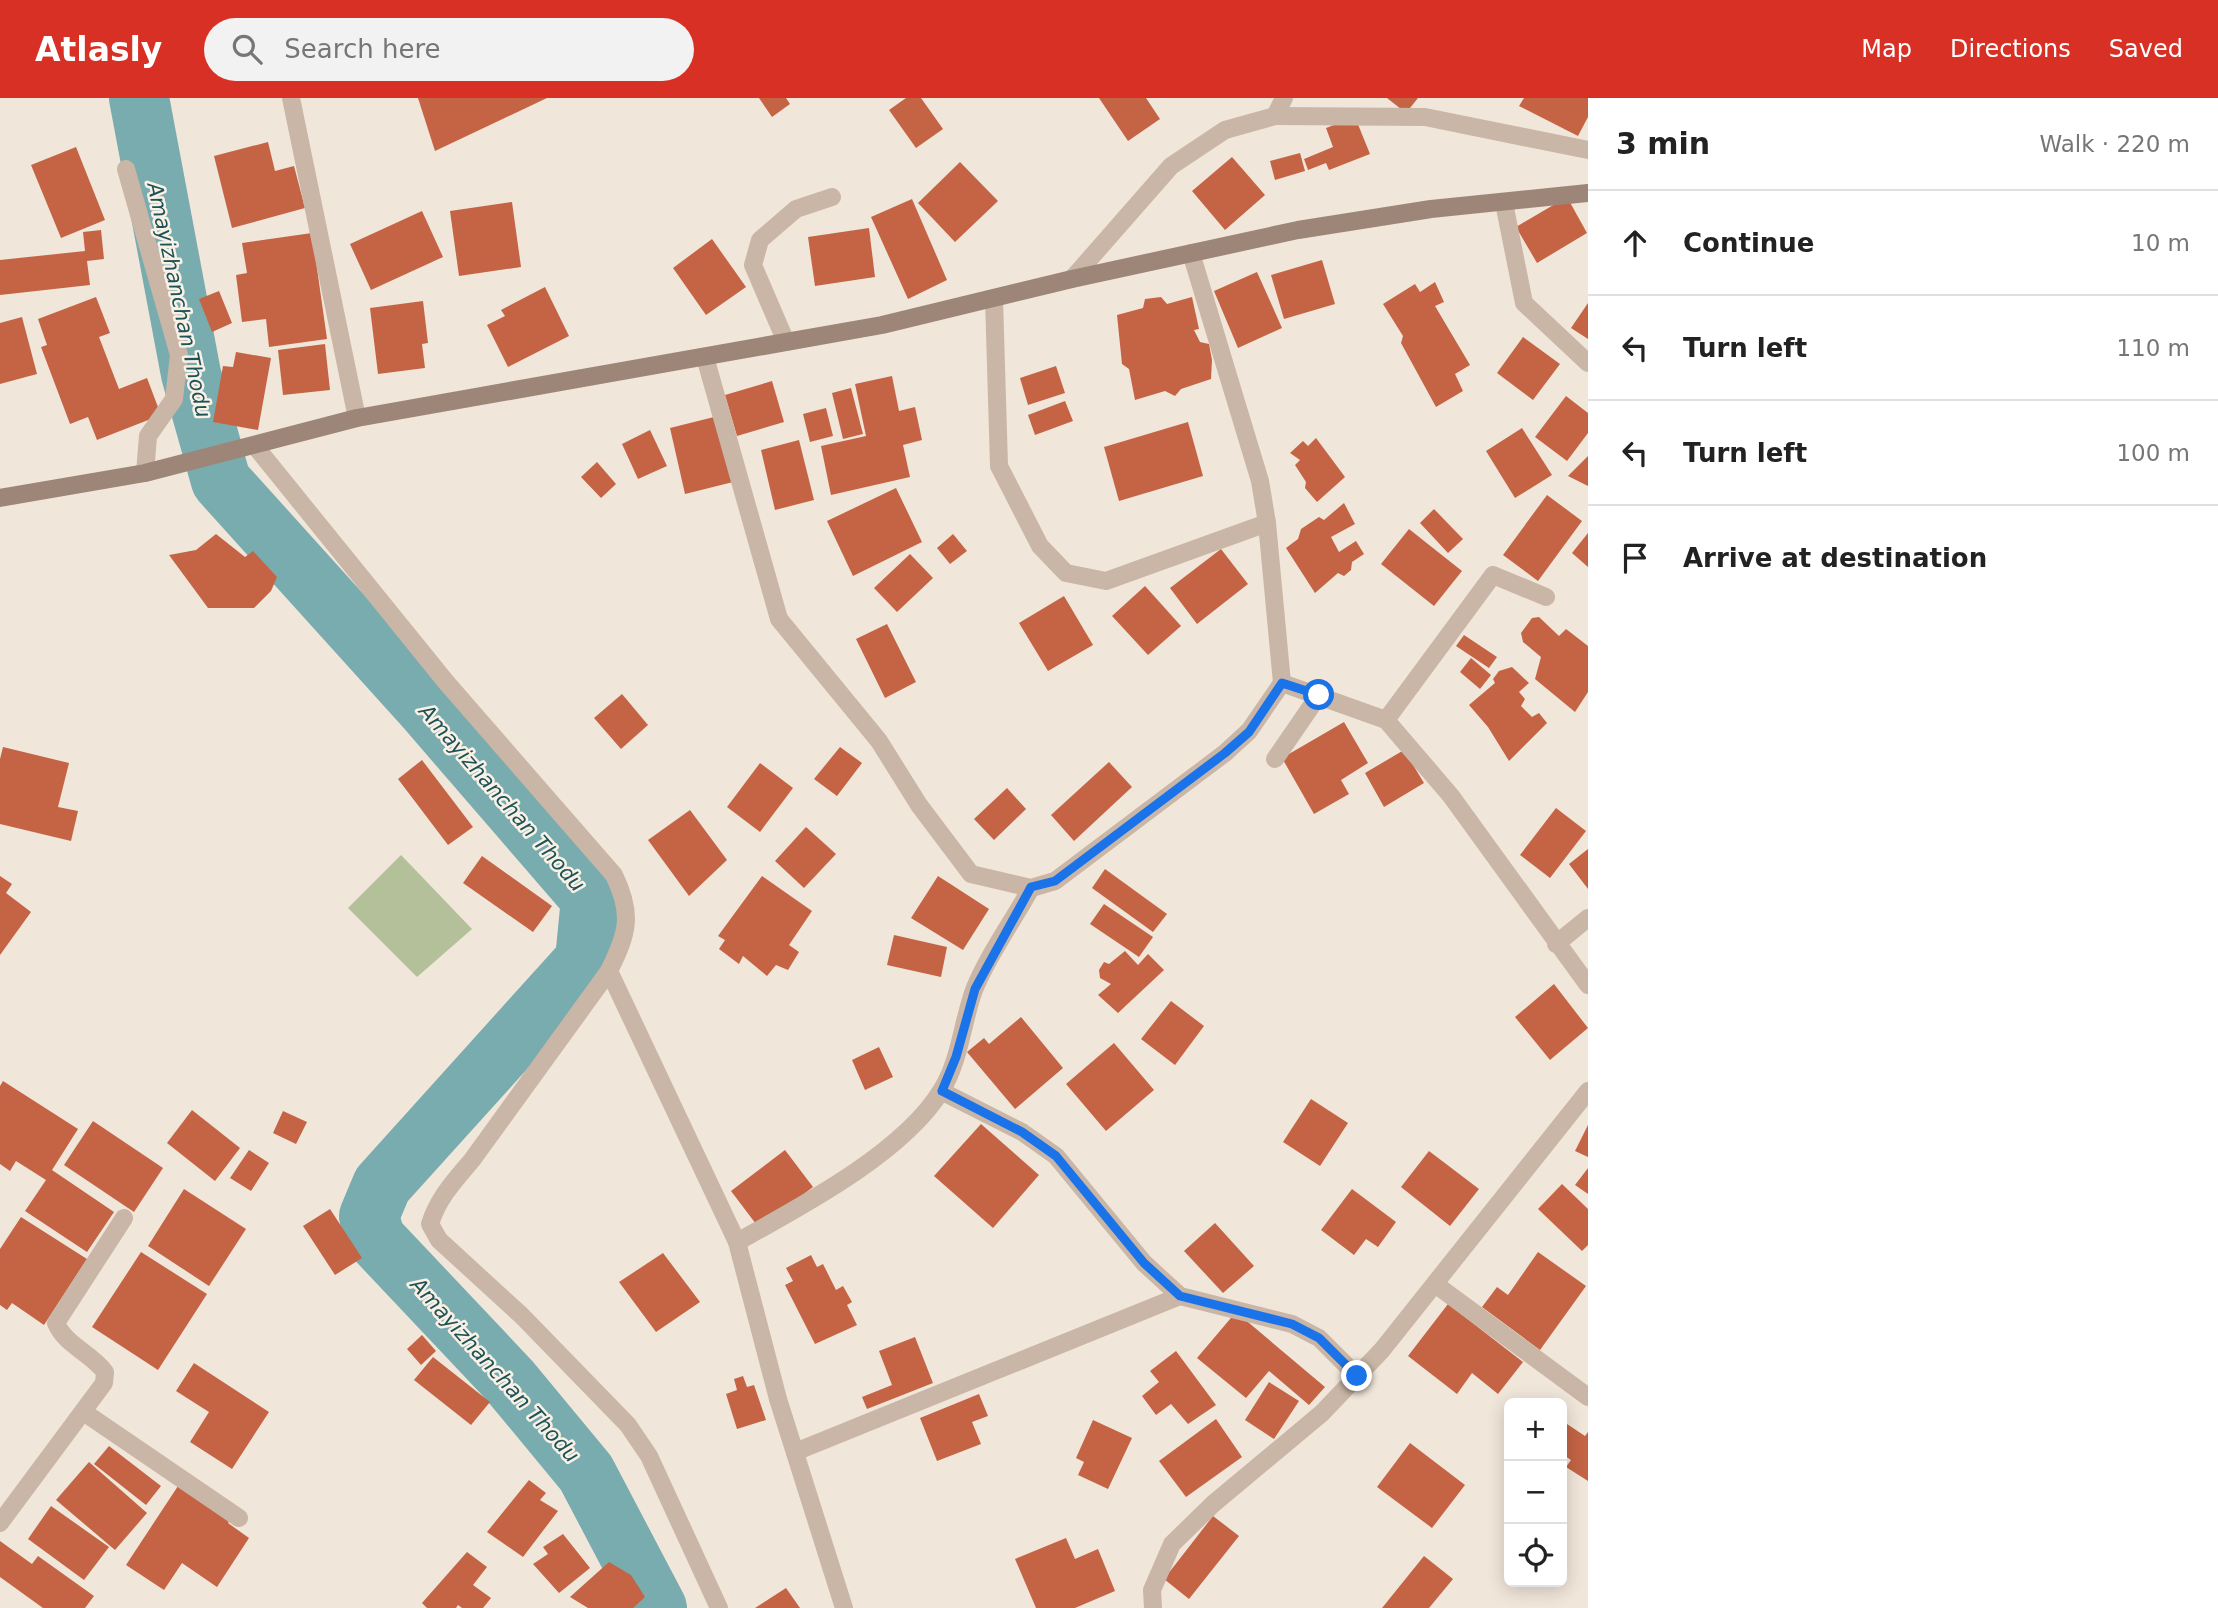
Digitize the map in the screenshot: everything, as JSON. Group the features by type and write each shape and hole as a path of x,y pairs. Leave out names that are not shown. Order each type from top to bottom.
{"main road":[{"path":"0,498 145,473 247,449 357,418 882,325 1072,279 1338,224 1431,209 1588,193"}],"street":[{"path":"291,98 357,418"},
{"path":"1275,116 1284,98"},
{"path":"1072,279 1171,166 1225,130 1275,116 1425,117 1588,150"},
{"path":"126,169 179,355 174,399 148,436 145,473"},
{"path":"786,342 753,265 760,240 796,209 832,197"},
{"path":"1504,203 1524,303 1588,363"},
{"path":"705,357 779,619 879,741 919,805 971,874 1031,887 1055,881 1225,753 1249,732 1282,683 1267,523 1260,481 1191,253"},
{"path":"994,299 999,466 1040,547 1066,573 1105,581 1267,523"},
{"path":"247,449 614,875 624,895 628,919 623,943 608,971 472,1160 447,1188 435,1206 430,1223 439,1241 522,1316 628,1425 649,1457 719,1608"},
{"path":"1386,720 1493,575 1546,597"},
{"path":"1282,683 1386,720 1451,796 1588,985"},
{"path":"1275,759 1319,695"},
{"path":"737,1242 808,1203 857,1169 901,1136 942,1091 956,1057 975,989 1031,887"},
{"path":"1556,944 1588,918"},
{"path":"608,971 737,1242 795,1452 844,1608"},
{"path":"942,1091 1022,1132 1056,1156 1144,1263 1180,1296 1292,1324 1319,1338 1357,1376"},
{"path":"1153,1608 1152,1590 1172,1544 1213,1504 1322,1413 1357,1376 1588,1091"},
{"path":"0,1523 85,1413 104,1383 105,1371 97,1360 60,1332 56,1323 124,1218"},
{"path":"1434,1284 1588,1397"},
{"path":"795,1452 1180,1296"},
{"path":"85,1413 239,1518"}],"green space":[{"path":"401,855 472,929 417,977 348,908"}],"building":[{"path":"418,98 547,98 435,151"},
{"path":"759,98 786,98 790,104 772,117"},
{"path":"906,98 921,98 943,129 916,148 889,110"},
{"path":"1099,98 1146,98 1160,119 1128,141"},
{"path":"1387,98 1418,98 1406,113"},
{"path":"1524,98 1588,98 1588,117 1578,136 1519,106"},
{"path":"1355,117 1370,154 1329,170 1326,163 1308,170 1304,159 1333,147 1326,128"},
{"path":"268,142 275,171 294,166 305,208 232,228 214,156"},
{"path":"76,147 105,220 61,238 31,165"},
{"path":"1300,153 1305,171 1275,180 1270,161"},
{"path":"1232,157 1265,195 1225,230 1192,191"},
{"path":"960,162 998,201 955,242 918,203"},
{"path":"1567,197 1587,233 1537,263 1516,227"},
{"path":"912,199 947,280 908,299 871,217"},
{"path":"512,202 521,267 459,276 450,211"},
{"path":"422,211 443,257 371,290 350,244"},
{"path":"869,228 875,277 815,286 808,237"},
{"path":"101,230 104,259 87,261 90,285 0,295 0,260 85,251 83,232"},
{"path":"312,233 327,339 269,347 266,319 242,322 236,275 247,273 242,243"},
{"path":"712,239 746,287 706,315 673,268"},
{"path":"1322,260 1335,304 1284,319 1271,275"},
{"path":"1257,272 1282,328 1238,348 1214,291"},
{"path":"1435,282 1444,302 1435,306 1470,365 1455,374 1463,391 1436,407 1401,343 1403,336 1383,304 1415,284 1420,292"},
{"path":"545,287 569,336 508,367 487,325 505,316 501,310"},
{"path":"219,291 232,323 212,332 199,299"},
{"path":"96,297 110,333 99,337 119,389 147,378 161,415 97,440 88,417 70,424 41,347 47,345 38,319"},
{"path":"1161,297 1167,304 1192,297 1199,329 1194,330 1200,342 1209,344 1211,379 1181,389 1175,396 1165,391 1135,400 1129,369 1122,364 1117,315 1143,308 1145,299"},
{"path":"423,301 428,343 422,344 425,368 378,374 370,308"},
{"path":"1588,303 1588,339 1571,328"},
{"path":"22,317 37,374 0,384 0,323"},
{"path":"1523,337 1560,364 1533,400 1497,373"},
{"path":"325,344 330,390 283,395 278,350"},
{"path":"236,352 271,358 258,430 213,422 223,366 233,367"},
{"path":"1056,366 1065,393 1028,405 1020,378"},
{"path":"892,376 899,411 915,407 922,440 903,445 910,477 831,495 821,446 866,436 855,384"},
{"path":"772,381 784,422 737,436 725,395"},
{"path":"851,388 863,434 843,439 832,393"},
{"path":"1566,396 1588,413 1588,433 1567,461 1535,437"},
{"path":"1065,401 1073,421 1035,435 1028,415"},
{"path":"826,408 833,436 810,442 803,414"},
{"path":"718,416 733,482 685,494 670,428"},
{"path":"1188,422 1203,476 1119,501 1104,447"},
{"path":"1522,428 1552,475 1515,498 1486,451"},
{"path":"650,430 667,466 638,479 622,444"},
{"path":"1316,438 1345,477 1317,502 1305,488 1306,482 1295,465 1300,460 1290,453 1303,441 1308,446"},
{"path":"799,440 814,500 775,510 761,450"},
{"path":"1588,456 1588,486 1568,476"},
{"path":"597,462 616,484 601,498 581,477"},
{"path":"896,488 922,542 853,576 827,521"},
{"path":"1547,495 1582,521 1538,581 1503,555"},
{"path":"1344,503 1355,524 1331,537 1339,552 1356,541 1364,554 1352,562 1351,570 1344,576 1338,573 1315,593 1286,548 1298,539 1301,529 1319,517 1324,520"},
{"path":"1434,509 1463,539 1448,553 1420,523"},
{"path":"1409,529 1462,571 1434,606 1381,564"},
{"path":"1588,533 1588,567 1572,553"},
{"path":"216,534 245,557 253,551 277,577 271,591 254,608 208,608 169,555 196,550"},
{"path":"953,534 967,551 950,564 937,548"},
{"path":"1221,549 1248,584 1197,624 1170,588"},
{"path":"910,554 933,578 897,612 874,588"},
{"path":"1145,586 1181,626 1148,655 1112,616"},
{"path":"1064,596 1093,645 1048,671 1019,623"},
{"path":"1539,617 1559,636 1566,629 1588,646 1588,692 1575,712 1535,679 1541,657 1523,642 1521,633 1532,618"},
{"path":"887,624 916,682 885,698 856,639"},
{"path":"1464,635 1497,657 1489,668 1456,646"},
{"path":"1471,658 1491,675 1480,689 1460,672"},
{"path":"1512,667 1529,683 1519,692 1525,699 1521,706 1532,717 1539,713 1547,723 1509,761 1488,727 1469,705 1495,683 1493,679 1499,671"},
{"path":"622,694 648,725 621,749 594,718"},
{"path":"1344,722 1368,763 1341,780 1349,794 1314,814 1282,758"},
{"path":"3,747 69,763 58,807 78,811 71,841 0,824 0,759"},
{"path":"840,747 862,763 837,796 814,779"},
{"path":"1404,750 1424,783 1384,807 1365,773"},
{"path":"422,760 473,827 448,845 398,779"},
{"path":"1109,762 1132,787 1074,841 1051,815"},
{"path":"760,763 793,788 760,832 727,807"},
{"path":"1007,788 1026,809 994,840 974,819"},
{"path":"1556,808 1586,831 1550,878 1520,855"},
{"path":"690,810 727,860 689,896 648,840"},
{"path":"806,827 836,854 804,888 775,861"},
{"path":"1588,849 1588,889 1569,864"},
{"path":"482,856 552,906 533,932 463,883"},
{"path":"1105,869 1167,914 1153,932 1092,888"},
{"path":"0,876 12,884 6,893 31,912 0,955"},
{"path":"762,876 812,911 789,945 799,952 788,970 776,965 767,976 743,956 739,964 719,949 725,940 718,936"},
{"path":"938,876 989,909 963,950 911,918"},
{"path":"1104,904 1153,937 1139,957 1090,924"},
{"path":"894,935 947,947 941,977 887,965"},
{"path":"1125,951 1138,965 1148,954 1164,970 1118,1013 1098,995 1111,984 1100,978 1099,970 1104,962 1109,964"},
{"path":"1554,984 1588,1028 1550,1060 1515,1017"},
{"path":"1171,1001 1204,1026 1175,1065 1141,1039"},
{"path":"1021,1017 1063,1068 1015,1109 967,1052 984,1038 989,1044"},
{"path":"1114,1043 1154,1090 1106,1131 1066,1084"},
{"path":"879,1047 893,1077 865,1090 852,1060"},
{"path":"3,1081 78,1129 52,1170 114,1212 87,1252 25,1211 46,1180 16,1161 10,1171 0,1164 0,1086"},
{"path":"1311,1099 1348,1123 1320,1166 1283,1142"},
{"path":"192,1110 240,1148 215,1181 167,1143"},
{"path":"283,1111 307,1122 296,1144 273,1133"},
{"path":"93,1121 163,1168 134,1212 64,1165"},
{"path":"981,1124 1039,1175 993,1228 934,1176"},
{"path":"1588,1125 1588,1157 1575,1151"},
{"path":"249,1150 269,1163 251,1191 230,1178"},
{"path":"785,1150 813,1187 759,1228 731,1191"},
{"path":"1429,1151 1479,1189 1450,1226 1401,1187"},
{"path":"1588,1168 1588,1194 1575,1185"},
{"path":"1562,1184 1588,1209 1588,1245 1582,1251 1538,1209"},
{"path":"184,1189 246,1229 209,1286 148,1246"},
{"path":"1352,1189 1396,1222 1378,1247 1366,1239 1354,1255 1321,1230"},
{"path":"330,1209 362,1258 335,1275 303,1226"},
{"path":"21,1217 87,1259 44,1325 12,1303 7,1310 0,1305 0,1249"},
{"path":"1215,1223 1254,1266 1223,1293 1184,1251"},
{"path":"141,1252 207,1294 158,1370 92,1327"},
{"path":"1538,1252 1586,1286 1540,1350 1482,1307 1497,1287 1508,1295"},
{"path":"663,1253 700,1302 656,1332 619,1282"},
{"path":"811,1255 817,1267 823,1264 836,1290 843,1286 852,1302 847,1305 857,1325 815,1344 785,1285 793,1281 786,1268"},
{"path":"1448,1304 1523,1362 1498,1394 1472,1373 1457,1394 1408,1356"},
{"path":"1236,1312 1325,1387 1309,1405 1269,1371 1246,1398 1197,1358"},
{"path":"422,1335 436,1351 421,1365 407,1349"},
{"path":"915,1337 933,1383 867,1409 862,1397 892,1385 879,1351"},
{"path":"1176,1351 1216,1405 1188,1424 1171,1404 1156,1415 1142,1396 1159,1382 1150,1371"},
{"path":"433,1357 490,1402 471,1425 414,1380"},
{"path":"194,1363 269,1412 232,1469 190,1442 209,1412 176,1391"},
{"path":"743,1376 747,1387 754,1385 766,1420 737,1429 726,1394 737,1390 734,1379"},
{"path":"1269,1382 1299,1401 1274,1439 1245,1420"},
{"path":"979,1394 988,1416 972,1422 981,1444 937,1461 920,1418"},
{"path":"1216,1419 1242,1457 1186,1497 1159,1461"},
{"path":"1093,1420 1132,1438 1108,1489 1078,1475 1084,1462 1076,1458"},
{"path":"1567,1424 1585,1436 1588,1432 1588,1481 1567,1468 1571,1460 1567,1457"},
{"path":"1410,1443 1465,1485 1432,1528 1377,1487"},
{"path":"109,1446 161,1486 146,1505 94,1464"},
{"path":"89,1462 147,1513 115,1550 56,1500"},
{"path":"529,1480 546,1493 540,1500 558,1511 523,1557 487,1532"},
{"path":"180,1483 232,1517 228,1523 249,1538 217,1587 182,1563 164,1590 126,1565"},
{"path":"51,1506 109,1547 84,1580 28,1539"},
{"path":"1213,1516 1239,1536 1189,1599 1164,1579"},
{"path":"563,1534 590,1568 559,1593 533,1564 548,1554 543,1547"},
{"path":"1066,1538 1075,1559 1098,1549 1115,1591 1075,1608 1036,1608 1015,1559"},
{"path":"0,1541 32,1564 38,1556 94,1596 85,1608 43,1608 0,1577"},
{"path":"467,1552 487,1567 473,1585 491,1598 483,1608 462,1608 458,1605 456,1608 427,1608 422,1603"},
{"path":"1424,1556 1453,1579 1429,1608 1382,1608"},
{"path":"609,1562 631,1575 645,1597 633,1608 588,1608 570,1597"},
{"path":"786,1588 800,1608 755,1608"}],"waterway":[{"name":"Amayizhanchan Thodu","path":"139,98 191,374 221,481 426,708 591,899 585,960 382,1185 369,1216 375,1238 509,1380 586,1473 657,1608"}],"route":[{"path":"1319,695 1282,683 1249,732 1225,753 1055,881 1031,887 975,989 956,1057 942,1091 1022,1132 1056,1156 1144,1263 1180,1296 1265,1315 1292,1324 1319,1338 1357,1376"}]}
